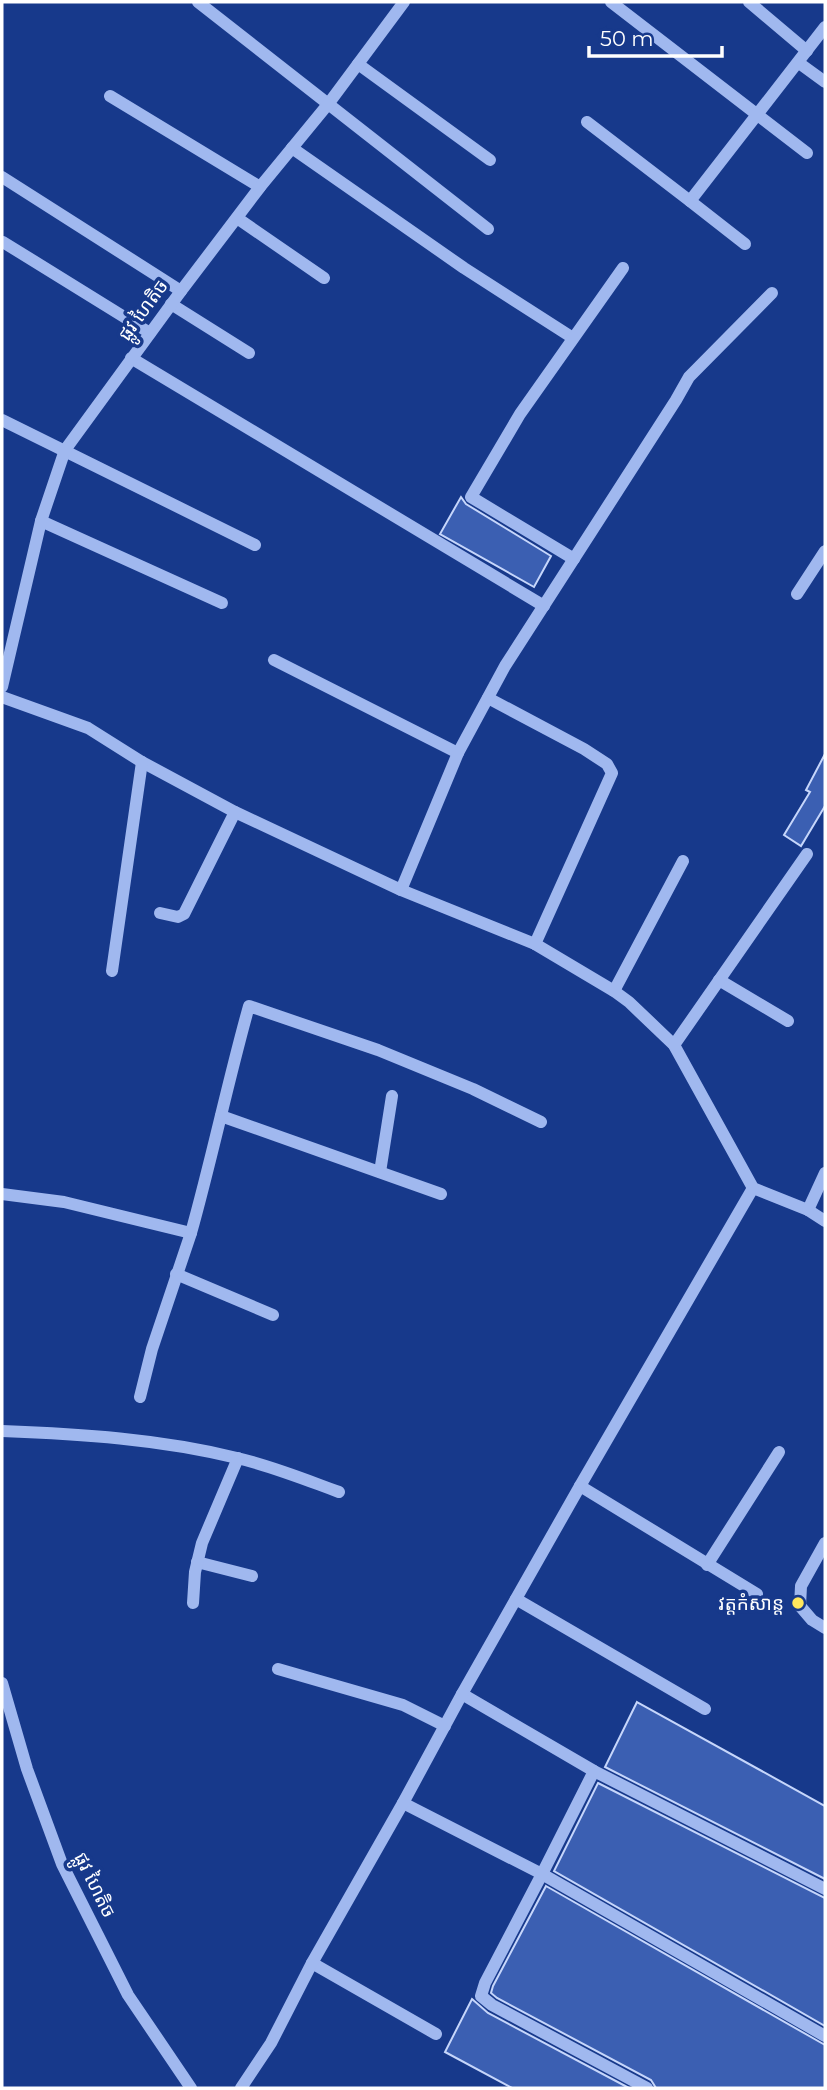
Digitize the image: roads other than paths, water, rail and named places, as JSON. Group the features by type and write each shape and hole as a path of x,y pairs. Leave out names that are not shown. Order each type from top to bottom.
{"street":[{"path":"198,2 488,229"},
{"path":"611,2 807,153"},
{"path":"749,2 807,51"},
{"name":"ផ្លូវ ហៃតិច","path":"2,687 41,521 65,450 171,304 260,187 329,103 401,3"},
{"path":"690,201 825,27"},
{"path":"799,62 825,82"},
{"path":"358,64 490,160"},
{"path":"110,96 260,187"},
{"path":"587,121 745,244"},
{"path":"292,148 464,268 573,338"},
{"path":"2,177 181,291"},
{"path":"237,218 324,278"},
{"path":"3,242 150,333"},
{"path":"574,559 471,498 520,414 623,268"},
{"path":"401,890 458,753 505,666 689,377 772,293"},
{"path":"171,304 249,353"},
{"path":"131,358 544,606"},
{"path":"2,420 255,545"},
{"path":"41,521 222,603"},
{"path":"797,594 825,551"},
{"path":"274,660 458,753"},
{"path":"2,696 88,728 142,762 235,812 401,890 535,943 614,991 674,1045 753,1188 808,1210 825,1221"},
{"path":"488,698 584,749 607,764 612,773 535,943"},
{"path":"112,971 142,762"},
{"path":"159,913 178,917 184,914 235,812"},
{"path":"674,1045 807,854"},
{"path":"614,991 683,861"},
{"path":"719,980 788,1021"},
{"path":"140,1397 152,1349 191,1233 249,1006 378,1050 473,1089 541,1122"},
{"path":"380,1172 392,1096"},
{"path":"221,1116 440,1194"},
{"path":"808,1210 825,1173"},
{"path":"241,2088 271,2043 312,1963 462,1694 753,1188"},
{"path":"2,1194 64,1202 191,1233"},
{"path":"176,1274 273,1315"},
{"path":"2,1430 121,1438 169,1445 238,1458 339,1492"},
{"path":"707,1565 779,1452"},
{"path":"193,1603 197,1562 202,1543 238,1458"},
{"path":"580,1486 757,1594"},
{"path":"825,1544 801,1586 800,1606 812,1620 825,1628"},
{"path":"197,1562 252,1576"},
{"path":"516,1599 705,1709"},
{"path":"278,1670 402,1705 445,1726"},
{"name":"ផ្លូវ ហៃតិច","path":"2,1682 8,1725 62,1864 128,1994 191,2088"},
{"path":"462,1694 594,1771 825,1889"},
{"path":"594,1771 485,1983 481,1996 492,2005 647,2088"},
{"path":"403,1803 542,1874 825,2036"},
{"path":"312,1963 436,2034"}],"place":[{"name":"វត្តកំសាន្ត","path":"798,1603"}]}
